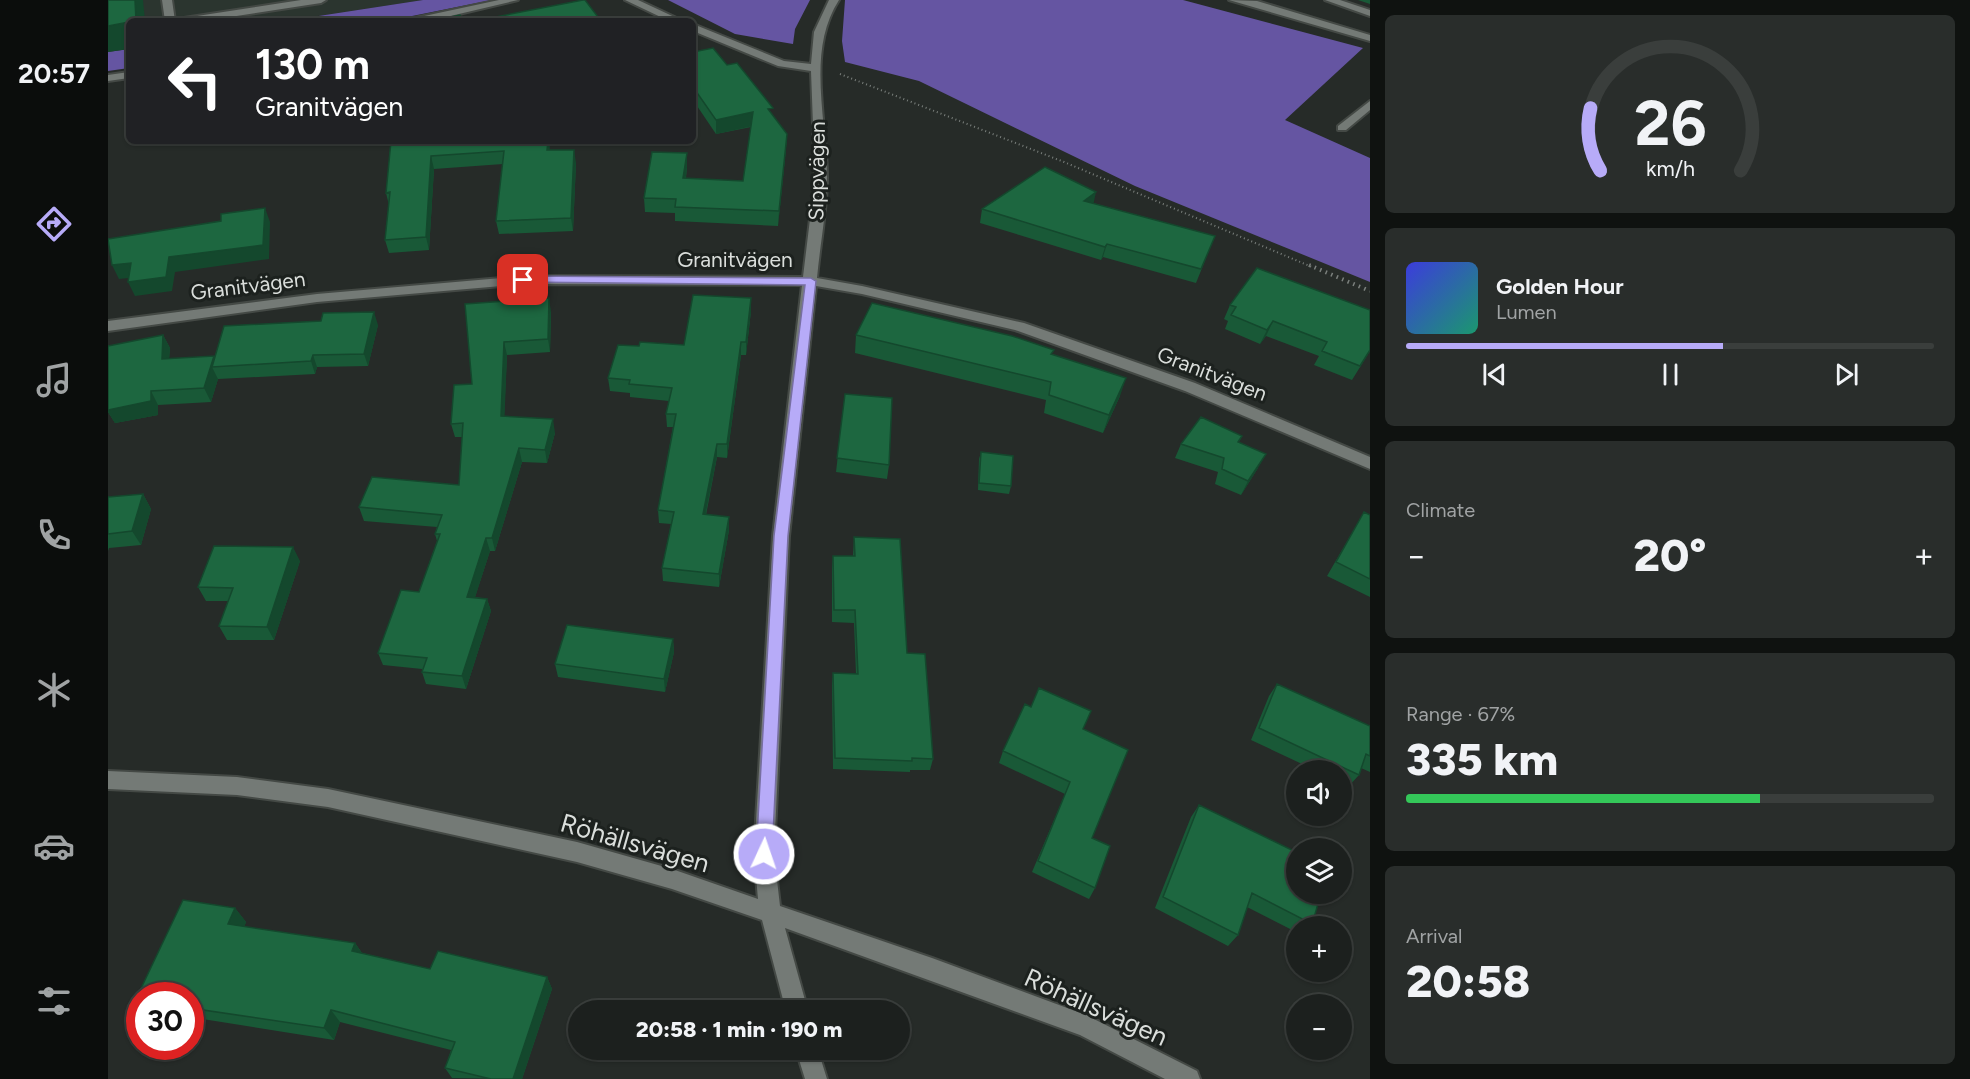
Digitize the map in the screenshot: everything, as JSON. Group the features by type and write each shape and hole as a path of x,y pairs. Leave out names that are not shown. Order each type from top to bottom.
{"street":[{"path":"167,0 170,18"},
{"path":"204,18 321,0"},
{"path":"429,18 513,0"},
{"path":"630,0 671,18"},
{"name":"Sippvägen","path":"793,1000 770,912 764,854 781,536 821,178 816,41 826,10 834,0"},
{"path":"1234,0 1257,4 1370,38"},
{"path":"1330,0 1370,13"},
{"path":"696,28 782,64 816,68"},
{"path":"108,78 126,75"},
{"path":"1342,128 1370,104"},
{"name":"Granitvägen","path":"108,326 317,298 523,280 811,281 872,292 1018,326 1190,387 1370,463"},
{"name":"Röhällsvägen","path":"108,780 237,786 339,801 577,852 672,879 770,912 1086,1026 1189,1079"},
{"path":"810,1060 816,1079"}],"path":[{"path":"816,68 846,75 1064,162 1370,291"}],"shaded area":[{"path":"108,0 423,0 306,18 126,18 126,49 108,52"},
{"path":"423,0 492,0 402,18 306,18"},
{"path":"668,0 810,0 795,29 793,44 735,34"},
{"path":"845,0 1183,0 1363,48 1285,120 1370,158 1370,282 1135,186 919,81 845,62 842,41"},
{"path":"126,49 126,68 108,71 108,52"}],"building":[{"path":"108,0 135,0 136,18 126,18 126,23 108,26"},
{"path":"585,0 599,18 491,18"},
{"path":"460,15 462,18 446,18"},
{"path":"713,48 727,65 737,63 773,108 768,109 787,134 779,211 675,207 676,199 644,198 652,152 687,153 683,178 743,181 753,112 716,120 696,91 696,51"},
{"path":"391,144 548,144 547,150 574,150 571,218 496,221 504,151 431,156 426,237 385,240 390,192 386,193"},
{"path":"1045,167 1096,192 1084,201 1215,236 1201,269 1107,244 1105,247 982,209"},
{"path":"265,208 263,245 169,257 166,277 128,282 131,263 112,265 108,239 221,221 221,214"},
{"path":"1257,268 1370,310 1370,350 1360,366 1322,351 1327,342 1273,321 1267,330 1231,315 1236,307 1230,305"},
{"path":"693,295 751,298 746,342 741,342 727,444 717,444 703,514 729,517 719,574 662,568 674,512 658,510 676,414 666,414 672,388 629,384 630,380 608,378 618,345 639,346 640,342 684,345"},
{"path":"549,298 548,339 504,342 501,416 553,419 545,450 519,448 492,538 486,538 467,597 487,599 462,676 422,672 427,658 378,653 401,590 419,592 440,534 435,534 442,515 359,507 372,477 459,485 463,423 451,424 454,385 472,384 465,304"},
{"path":"872,303 1012,336 1054,350 1051,354 1126,378 1109,415 1049,395 1051,382 856,335"},
{"path":"374,312 364,354 313,355 311,361 212,367 224,326 321,321 323,313"},
{"path":"163,335 162,359 214,356 204,388 151,391 151,401 108,410 108,346"},
{"path":"845,394 892,398 889,465 837,458"},
{"path":"1201,417 1242,436 1238,442 1266,454 1248,481 1222,469 1224,458 1181,444"},
{"path":"981,452 1013,456 1011,486 979,483"},
{"path":"143,494 132,531 108,534 108,497"},
{"path":"1364,512 1370,515 1370,579 1336,562"},
{"path":"854,537 900,539 907,653 925,654 933,759 912,758 912,761 835,758 833,673 858,674 855,610 834,610 833,556 855,556"},
{"path":"214,546 293,547 267,627 219,626 233,588 198,587"},
{"path":"567,625 673,639 664,679 555,664"},
{"path":"1277,684 1370,726 1370,756 1366,754 1359,775 1352,772 1352,760 1327,760 1259,728"},
{"path":"1039,688 1091,711 1083,729 1128,750 1092,838 1110,846 1095,888 1038,861 1070,782 1003,751 1025,704 1031,707"},
{"path":"1199,805 1286,847 1286,904 1318,904 1314,916 1297,916 1252,893 1238,935 1163,897"},
{"path":"183,900 235,908 228,924 355,943 352,951 430,969 438,951 547,977 513,1079 491,1079 445,1068 455,1042 331,1010 324,1028 204,1010 204,982 144,982"}],"route":[{"path":"523,280 811,281 786,475 775,633 764,854"}]}
